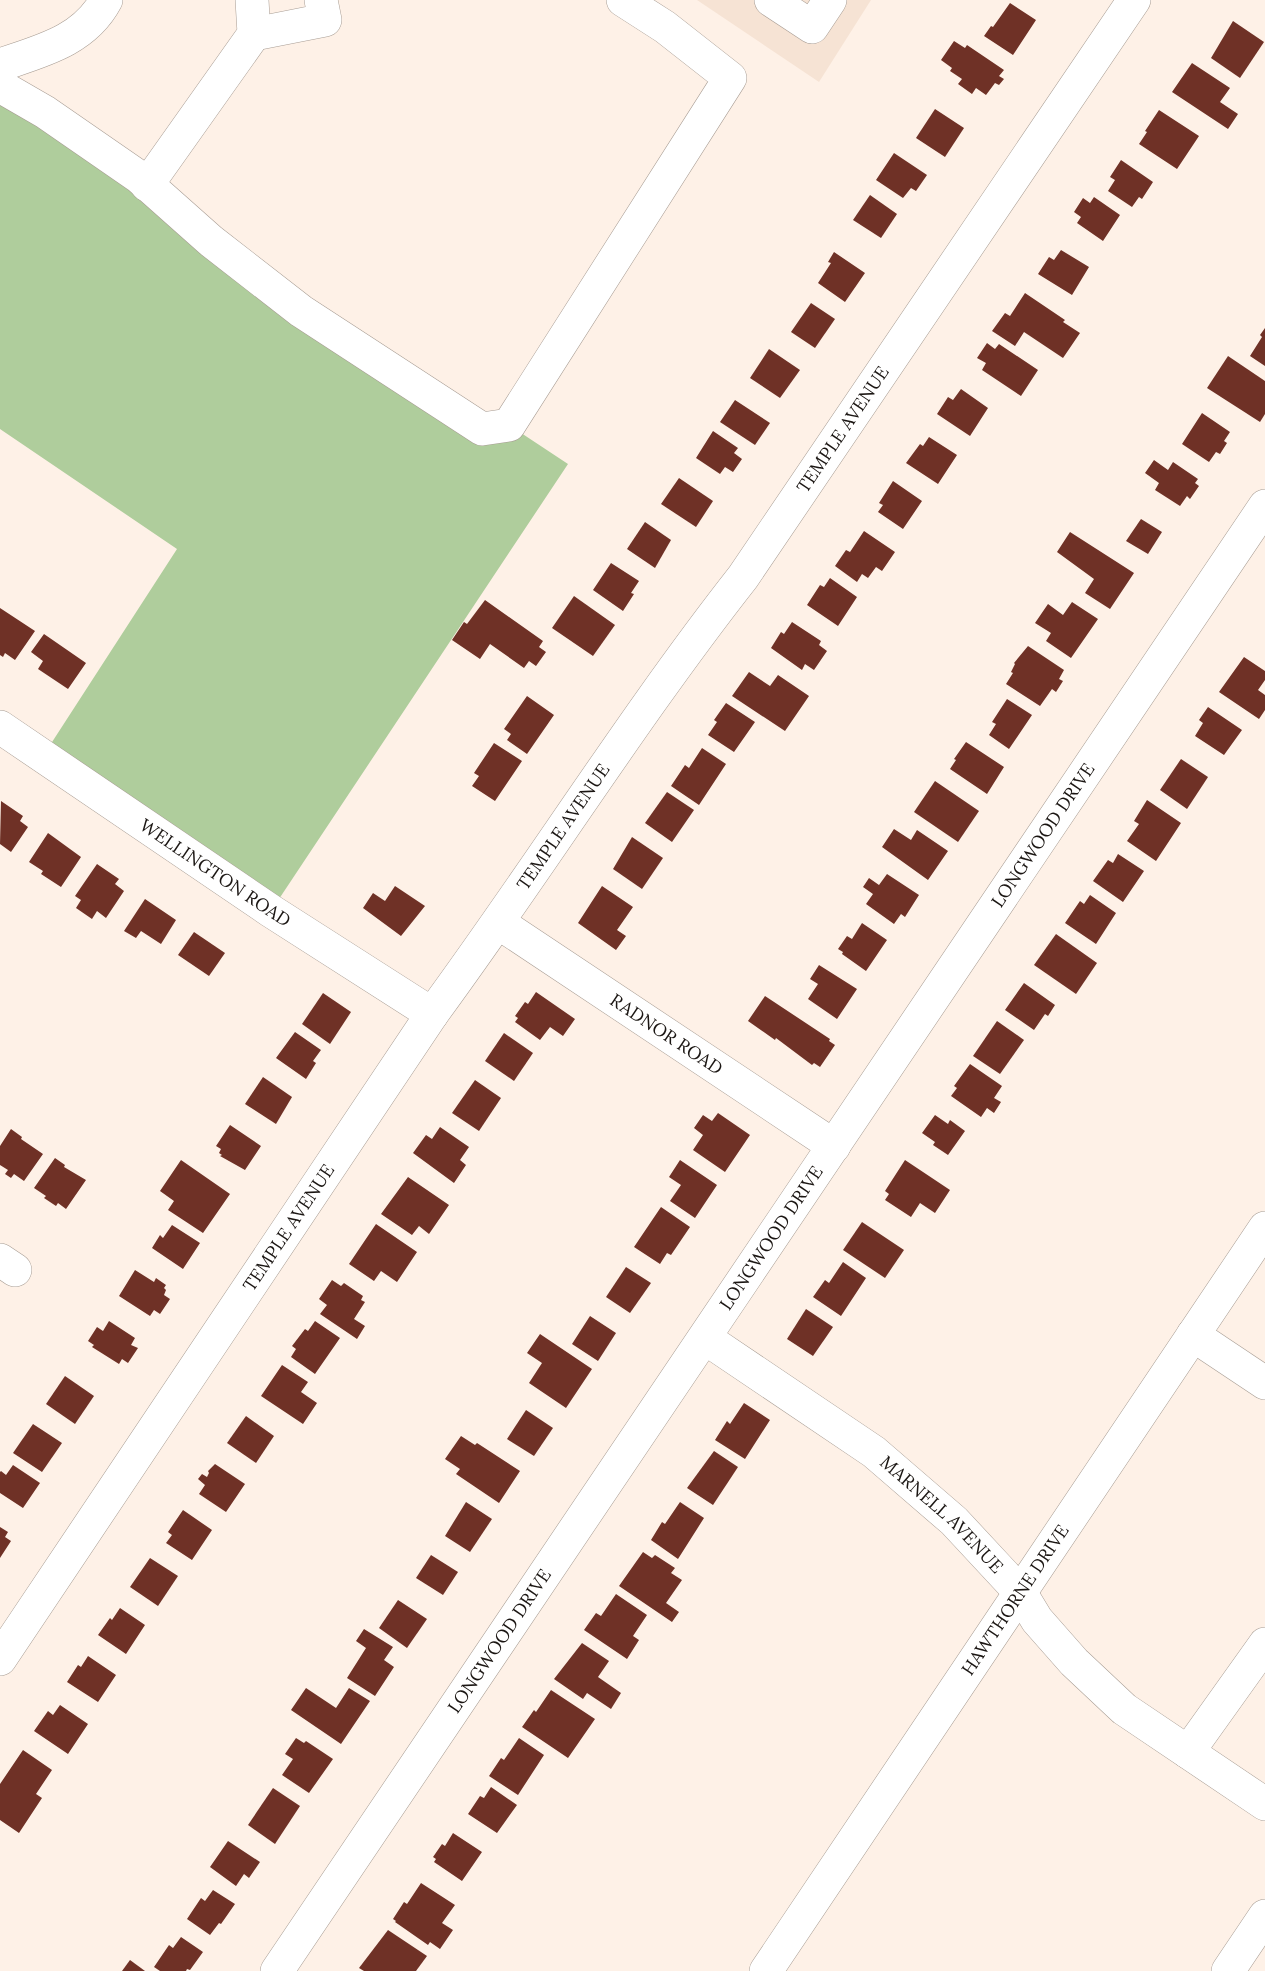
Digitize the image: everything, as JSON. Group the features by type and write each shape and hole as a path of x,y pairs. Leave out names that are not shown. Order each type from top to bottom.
{"street":[{"path":"0,65 58,45 85,27 106,0"},
{"path":"252,0 254,34"},
{"path":"0,86 45,112 139,177 211,241 301,311 482,429 509,425 730,78 665,27 623,0"},
{"path":"771,0 812,27 830,0"},
{"name":"TEMPLE AVENUE","path":"0,1659 432,1014 499,923 691,644 743,577 1134,0"},
{"path":"147,185 254,34 329,7"},
{"name":"LONGWOOD DRIVE","path":"277,1971 1265,507"},
{"name":"WELLINGTON ROAD","path":"0,727 272,911 432,1014"},
{"name":"RADNOR ROAD","path":"499,923 834,1146"},
{"name":"HAWTHORNE DRIVE","path":"766,1971 1265,1228"},
{"path":"1193,1335 1265,1383"},
{"name":"MARNELL AVENUE","path":"705,1338 874,1452 954,1521 1020,1592 1037,1620 1074,1662 1124,1709 1265,1804"},
{"path":"1188,1752 1265,1644"},
{"path":"1228,1971 1265,1916"}],"shaded area":[{"path":"697,0 871,0 819,82"}],"green space":[{"path":"0,86 301,311 509,425 568,464 271,911 43,756 177,549 0,429"}],"building":[{"path":"1010,3 1036,20 1013,55 984,36"},
{"path":"1233,21 1264,42 1240,78 1211,58"},
{"path":"954,41 965,48 967,45 1004,70 999,76 1004,79 999,85 995,83 986,95 976,88 972,94 958,84 962,79 950,71 952,68 941,60"},
{"path":"1192,63 1230,88 1220,102 1238,114 1228,129 1172,92"},
{"path":"935,109 964,128 945,157 916,138"},
{"path":"1159,110 1199,136 1177,169 1139,144"},
{"path":"894,153 927,175 916,191 911,188 903,198 876,180"},
{"path":"1121,160 1153,182 1142,199 1139,197 1132,207 1108,191 1115,180 1110,177"},
{"path":"870,195 897,214 881,238 853,220"},
{"path":"1094,197 1120,215 1103,241 1077,223 1081,217 1074,212 1083,198 1090,203"},
{"path":"1061,250 1089,267 1072,295 1038,274 1049,257 1054,260"},
{"path":"834,252 865,273 845,302 818,283 831,263 828,262"},
{"path":"1025,293 1080,333 1063,358 1024,332 1015,346 992,331 1005,313 1010,316"},
{"path":"811,303 835,319 815,348 791,332"},
{"path":"1265,328 1265,366 1250,356"},
{"path":"987,343 995,349 999,344 1038,370 1021,396 982,370 986,363 977,358"},
{"path":"769,349 800,370 780,398 750,378"},
{"path":"1228,356 1265,381 1265,414 1260,422 1207,388"},
{"path":"961,389 988,408 970,436 937,414 948,397 953,400"},
{"path":"735,400 770,423 755,445 720,422"},
{"path":"1202,413 1230,432 1224,441 1227,443 1220,454 1216,452 1209,462 1182,444"},
{"path":"713,431 738,448 734,453 742,459 733,472 725,467 720,474 696,458"},
{"path":"929,437 957,455 938,484 906,463 920,444 923,446"},
{"path":"1154,460 1168,470 1173,462 1198,479 1195,483 1199,486 1190,499 1187,496 1180,506 1155,490 1159,483 1145,473"},
{"path":"679,478 713,501 696,527 661,504"},
{"path":"893,481 922,501 903,529 878,512 883,505 879,503"},
{"path":"1141,519 1162,532 1148,554 1126,541"},
{"path":"645,522 671,540 655,568 627,549"},
{"path":"864,531 895,552 882,571 876,567 868,578 862,574 857,582 835,566 846,550 850,552"},
{"path":"1070,532 1134,573 1110,609 1085,593 1094,579 1057,552"},
{"path":"611,563 639,581 623,611 593,590"},
{"path":"830,578 857,597 838,626 807,605 820,585 824,587"},
{"path":"574,596 615,625 593,656 552,628"},
{"path":"485,600 543,641 539,647 546,652 536,666 529,661 524,668 490,644 480,659 452,640 464,622 467,624"},
{"path":"1072,602 1098,619 1071,658 1046,641 1051,633 1035,623 1048,604 1063,615"},
{"path":"0,608 35,631 15,660 5,653 3,657 0,655"},
{"path":"792,622 821,641 819,645 827,651 814,670 805,664 802,670 771,648 781,632 784,634"},
{"path":"44,634 86,663 68,689 38,669 43,661 31,652"},
{"path":"1028,646 1064,670 1059,679 1063,681 1056,692 1052,689 1040,706 1006,684 1013,673 1011,672 1014,663"},
{"path":"1244,657 1265,671 1265,680 1258,690 1265,695 1265,710 1259,719 1219,692"},
{"path":"749,672 770,686 778,675 809,696 785,731 732,696"},
{"path":"527,696 554,715 527,754 507,740 511,734 504,729"},
{"path":"1007,699 1032,715 1009,749 989,735 996,724 992,722"},
{"path":"726,703 755,722 734,752 708,735 717,722 714,720"},
{"path":"1208,707 1242,730 1224,755 1195,736 1203,723 1199,720"},
{"path":"966,742 1004,767 987,794 950,769"},
{"path":"494,743 522,761 495,801 472,786 479,776 474,773"},
{"path":"702,748 726,764 699,805 671,786 685,765 689,768"},
{"path":"1181,759 1208,777 1187,809 1160,790"},
{"path":"935,781 979,811 958,842 914,812"},
{"path":"667,792 694,810 672,842 645,823"},
{"path":"1147,800 1181,823 1156,861 1127,841 1139,824 1134,821"},
{"path":"1,801 23,816 20,821 28,827 11,852 0,844"},
{"path":"894,829 911,840 917,830 948,851 928,880 882,847"},
{"path":"48,833 81,857 61,887 41,874 43,871 29,862"},
{"path":"632,837 663,858 642,889 613,869"},
{"path":"1118,854 1144,871 1123,902 1093,881 1108,860 1113,863"},
{"path":"97,864 119,879 115,884 124,891 106,918 97,911 92,919 76,908 81,900 75,896"},
{"path":"887,874 919,895 905,917 901,914 894,924 866,904 873,894 863,887 869,878 879,885"},
{"path":"395,886 425,906 401,936 363,908 373,893 385,901"},
{"path":"602,886 633,907 617,930 626,936 616,950 578,923"},
{"path":"1090,895 1116,913 1096,944 1065,923 1080,901 1084,904"},
{"path":"145,899 176,920 161,944 141,931 136,938 124,931"},
{"path":"862,923 887,940 866,971 838,949 847,936 852,939"},
{"path":"194,932 225,953 209,976 178,955"},
{"path":"1056,934 1097,963 1076,994 1034,965"},
{"path":"819,965 857,989 837,1019 808,999 818,984 810,979"},
{"path":"1024,983 1055,1005 1048,1016 1045,1014 1034,1030 1005,1010"},
{"path":"536,992 575,1019 563,1036 550,1027 540,1040 515,1022 518,1018 515,1016 525,1002 528,1004"},
{"path":"323,993 351,1012 330,1044 302,1024"},
{"path":"765,996 830,1039 829,1041 835,1045 820,1067 814,1063 812,1065 776,1038 775,1040 748,1021"},
{"path":"997,1021 1024,1040 1000,1074 973,1056"},
{"path":"295,1032 321,1050 313,1061 316,1063 306,1079 276,1058"},
{"path":"504,1033 533,1053 514,1081 485,1061"},
{"path":"970,1064 1002,1086 994,1098 1001,1102 994,1113 987,1108 981,1117 951,1096 957,1088 954,1086"},
{"path":"263,1077 292,1097 276,1124 245,1104"},
{"path":"475,1080 501,1098 479,1131 452,1113"},
{"path":"718,1113 750,1135 725,1172 693,1150 703,1135 694,1128 703,1115 712,1121"},
{"path":"935,1115 948,1124 950,1120 965,1131 948,1155 933,1145 935,1142 922,1133"},
{"path":"230,1125 261,1146 245,1170 220,1156 222,1155 219,1153 221,1149 216,1146"},
{"path":"440,1127 469,1147 460,1160 466,1165 454,1183 413,1153 426,1135 432,1139"},
{"path":"11,1129 43,1154 24,1181 14,1174 11,1178 5,1174 8,1170 0,1165 0,1146"},
{"path":"55,1158 65,1165 64,1167 86,1180 66,1209 58,1203 56,1206 34,1188"},
{"path":"181,1160 230,1194 203,1233 168,1210 174,1201 160,1191"},
{"path":"680,1160 717,1185 695,1218 670,1201 681,1185 669,1177"},
{"path":"905,1160 950,1190 935,1213 920,1203 911,1217 885,1200 889,1194 885,1191"},
{"path":"408,1177 449,1205 429,1234 419,1226 412,1235 381,1214"},
{"path":"661,1207 690,1227 671,1255 667,1253 660,1264 634,1247"},
{"path":"862,1222 904,1250 885,1278 843,1250"},
{"path":"376,1224 417,1252 397,1282 381,1271 374,1281 349,1264"},
{"path":"172,1225 200,1243 183,1269 152,1248 160,1235 163,1238"},
{"path":"843,1262 866,1278 841,1316 813,1297 825,1280 829,1283"},
{"path":"626,1267 651,1283 630,1313 606,1297"},
{"path":"135,1270 154,1282 156,1278 166,1285 164,1295 170,1299 160,1314 154,1310 150,1316 119,1296"},
{"path":"332,1280 341,1286 344,1283 363,1296 361,1300 365,1302 354,1319 365,1326 357,1339 320,1314 327,1305 319,1299"},
{"path":"806,1309 833,1327 813,1356 787,1339"},
{"path":"590,1316 616,1333 598,1361 572,1344"},
{"path":"109,1321 135,1338 131,1345 138,1348 128,1363 122,1359 119,1364 92,1347 94,1345 88,1341 97,1327 103,1331"},
{"path":"315,1321 340,1338 315,1374 291,1357 296,1349 292,1346 305,1329 308,1331"},
{"path":"540,1334 592,1369 566,1408 529,1383 542,1363 527,1353"},
{"path":"282,1365 308,1382 301,1392 317,1403 303,1424 261,1396"},
{"path":"65,1376 94,1396 75,1424 46,1404"},
{"path":"744,1403 770,1420 745,1459 715,1440 727,1421 730,1424"},
{"path":"526,1410 553,1428 534,1456 507,1439"},
{"path":"246,1416 274,1436 256,1463 227,1443"},
{"path":"33,1424 62,1443 42,1472 13,1453"},
{"path":"461,1436 475,1445 477,1443 520,1471 499,1503 456,1474 460,1469 445,1459"},
{"path":"714,1451 738,1467 713,1505 687,1488"},
{"path":"215,1464 245,1484 226,1512 199,1494 205,1485 198,1479 202,1474 207,1477 208,1471"},
{"path":"13,1465 40,1483 23,1508 0,1493 0,1472 6,1475"},
{"path":"466,1502 492,1519 470,1552 445,1536"},
{"path":"680,1502 704,1518 678,1559 651,1540 662,1522 665,1524"},
{"path":"183,1510 212,1530 192,1560 166,1543 172,1535 168,1532"},
{"path":"0,1527 8,1532 5,1537 11,1541 0,1558"},
{"path":"643,1552 652,1558 655,1555 675,1568 671,1573 682,1580 666,1603 679,1612 672,1622 619,1586"},
{"path":"431,1555 458,1572 443,1595 416,1578"},
{"path":"150,1558 178,1576 158,1606 130,1587"},
{"path":"616,1594 647,1615 633,1636 639,1640 627,1659 584,1630 596,1613 601,1616"},
{"path":"398,1600 427,1619 407,1648 379,1628"},
{"path":"120,1608 145,1625 126,1654 98,1635"},
{"path":"364,1629 393,1647 384,1660 394,1667 375,1696 347,1678 366,1648 356,1641"},
{"path":"582,1643 609,1661 598,1677 621,1693 611,1709 587,1693 583,1699 554,1679"},
{"path":"88,1656 116,1675 98,1702 67,1682 78,1665 81,1667"},
{"path":"306,1688 336,1708 349,1688 370,1701 341,1744 291,1710"},
{"path":"551,1690 595,1719 568,1758 522,1727"},
{"path":"60,1705 88,1724 68,1754 34,1731 48,1711 53,1715"},
{"path":"296,1738 304,1743 306,1741 333,1759 309,1793 282,1775 293,1759 285,1754"},
{"path":"519,1738 544,1755 518,1795 489,1776 501,1758 504,1760"},
{"path":"23,1750 52,1770 36,1794 42,1798 19,1833 0,1820 0,1784"},
{"path":"491,1787 517,1805 497,1833 468,1814 480,1796 484,1798"},
{"path":"273,1788 300,1806 275,1844 248,1825"},
{"path":"453,1833 482,1852 462,1881 434,1862 436,1859 433,1857 442,1844 445,1846"},
{"path":"228,1841 260,1862 249,1878 244,1874 236,1886 210,1867"},
{"path":"421,1883 455,1905 442,1923 453,1930 440,1949 430,1942 428,1945 393,1919 404,1902 407,1904"},
{"path":"213,1890 235,1904 210,1935 187,1919 201,1898 205,1901"},
{"path":"388,1930 427,1956 416,1971 364,1971 359,1968"},
{"path":"181,1937 203,1952 190,1970 160,1971 154,1967 169,1945 173,1948"},
{"path":"130,1960 145,1971 122,1971"}]}
